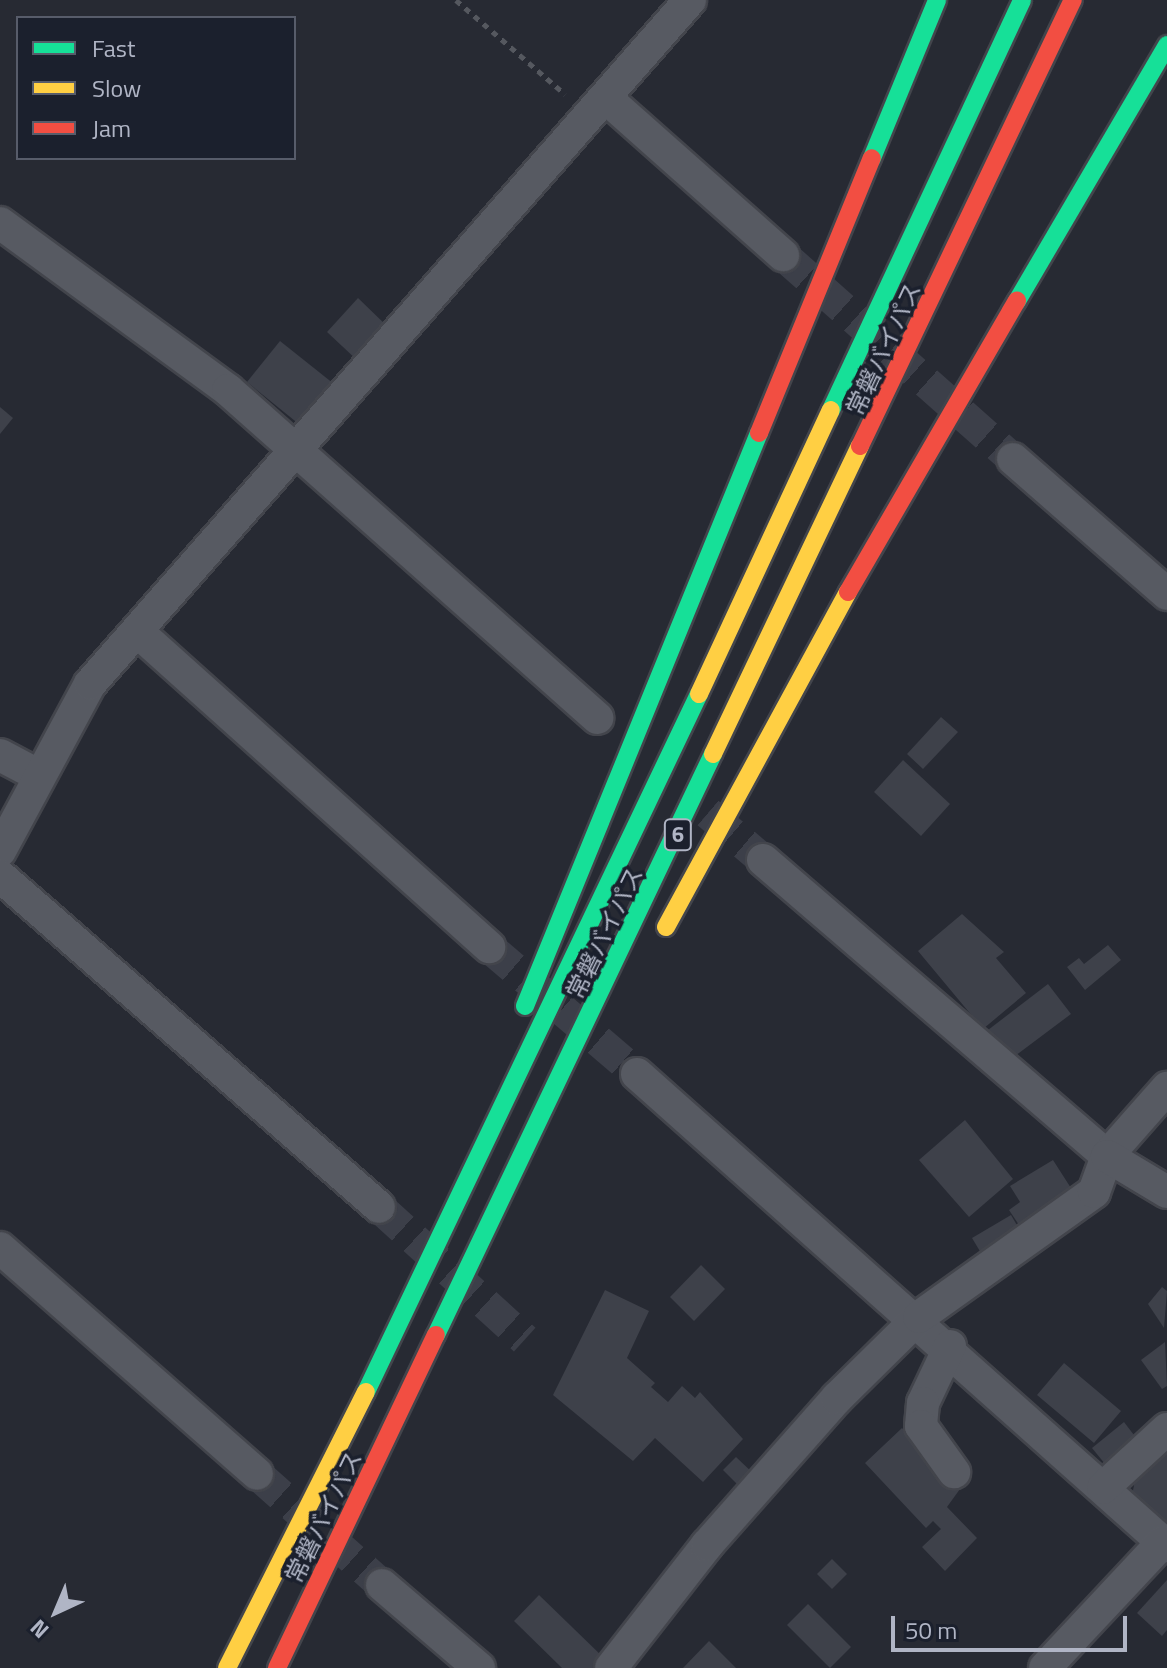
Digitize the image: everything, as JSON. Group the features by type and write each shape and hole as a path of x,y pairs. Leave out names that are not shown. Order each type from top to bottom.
{"highway":[{"path":"414,1296 690,595 937,0"},
{"name":"常磐バイパス","path":"227,1668 414,1296 642,824 1022,0"},
{"name":"常磐バイパス","path":"277,1668 1073,0"},
{"path":"660,940 864,563 1167,45"},
{"path":"340,1541 412,1436"}],"street":[{"path":"0,851 36,774 75,705 295,449 690,0"},
{"path":"598,107 783,255"},
{"path":"0,223 136,317 295,449 597,718"},
{"path":"1013,459 1167,594"},
{"path":"138,632 489,947"},
{"path":"0,755 36,774"},
{"path":"763,860 1107,1156 1167,1192"},
{"path":"0,876 379,1207"},
{"path":"637,1074 919,1317 1165,1544 1045,1668"},
{"path":"611,1668 717,1533 919,1317 1069,1213 1094,1192 1107,1156 1167,1088"},
{"path":"0,1248 257,1474"},
{"path":"950,1346 923,1403 921,1426 954,1472"},
{"path":"1103,1488 1167,1429"},
{"path":"382,1585 479,1668"}],"path":[{"path":"456,0 598,107"}],"building":[{"path":"358,298 389,328 358,361 327,332"},
{"path":"280,341 334,384 300,425 247,382"},
{"path":"0,407 13,418 0,434"},
{"path":"941,717 958,732 923,769 907,754"},
{"path":"903,760 950,804 921,836 874,792"},
{"path":"962,914 1004,952 996,958 1026,993 983,1029 918,951"},
{"path":"1108,945 1121,960 1085,990 1067,967 1079,958 1084,964"},
{"path":"1048,984 1071,1014 1011,1059 988,1030"},
{"path":"965,1120 1013,1179 969,1217 919,1160"},
{"path":"1053,1160 1078,1199 1023,1231 1009,1210 1020,1202 1010,1186"},
{"path":"1011,1215 1022,1234 984,1258 972,1238"},
{"path":"701,1265 725,1289 694,1321 670,1297"},
{"path":"1162,1287 1167,1291 1164,1328 1148,1304"},
{"path":"605,1290 649,1311 627,1358 655,1383 651,1387 668,1402 682,1386 695,1398 700,1392 743,1439 703,1482 655,1438 633,1461 553,1395"},
{"path":"1165,1342 1167,1386 1162,1389 1141,1360"},
{"path":"1064,1363 1121,1411 1094,1443 1037,1395"},
{"path":"1124,1422 1137,1439 1105,1464 1092,1448"},
{"path":"902,1428 960,1489 947,1507 977,1538 945,1571 922,1547 941,1529 933,1521 926,1528 865,1463"},
{"path":"1167,1449 1167,1526 1132,1495 1137,1471"},
{"path":"736,1457 755,1475 742,1489 723,1470"},
{"path":"832,1559 847,1574 832,1589 817,1574"},
{"path":"1167,1580 1167,1630 1162,1636 1137,1613"},
{"path":"539,1595 604,1658 594,1668 562,1668 514,1621"},
{"path":"808,1604 851,1647 830,1668 787,1625"},
{"path":"709,1641 736,1668 683,1668"}],"tunnel":[{"path":"783,255 1013,459"},
{"path":"708,813 763,860"},
{"path":"489,947 637,1074"},
{"path":"379,1207 525,1340"},
{"path":"257,1474 382,1585"}],"traffic: fast":[{"path":"872,158 937,0"},
{"path":"831,410 1022,0"},
{"path":"1017,301 1167,45"},
{"path":"525,1006 759,433"},
{"path":"366,1392 699,694"},
{"path":"436,1335 713,754"}],"traffic: slow":[{"path":"699,694 831,410"},
{"path":"713,754 860,446"},
{"path":"666,927 848,592"},
{"path":"227,1668 366,1392"}],"traffic: jam":[{"path":"860,446 1073,0"},
{"path":"759,433 872,158"},
{"path":"848,592 1017,301"},
{"path":"277,1668 436,1335"}]}
